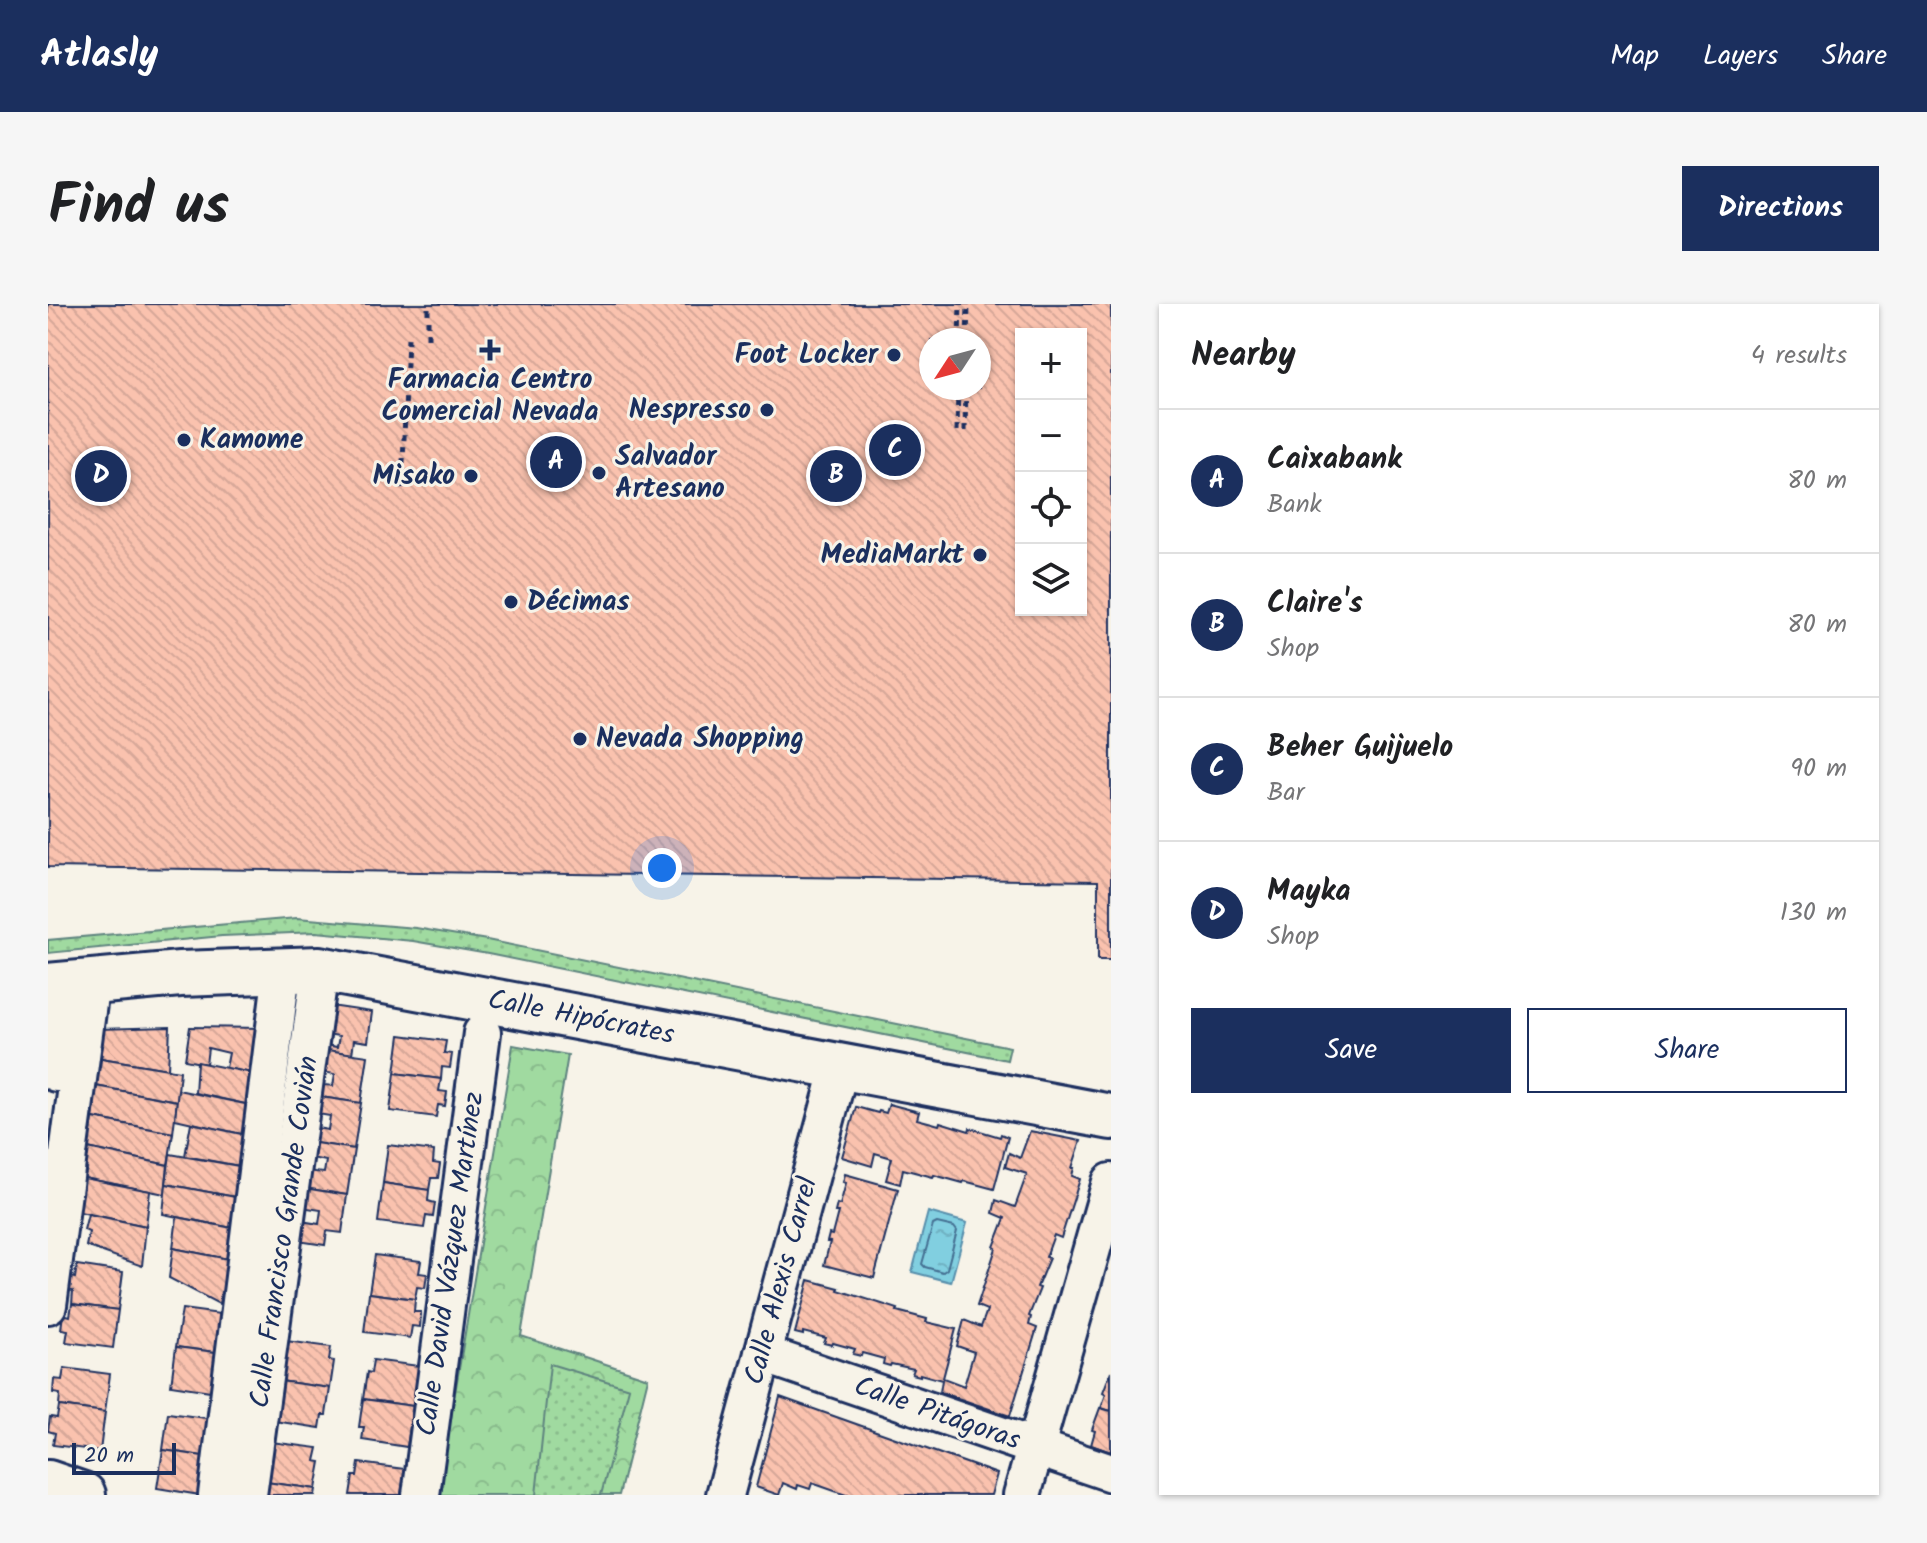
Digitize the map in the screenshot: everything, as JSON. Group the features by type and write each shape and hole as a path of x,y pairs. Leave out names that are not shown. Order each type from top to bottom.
{"street":[{"name":"Calle Hipócrates","path":"65,984 180,974 301,969 1111,1117"},
{"name":"Calle Francisco Grande Covián","path":"217,1495 301,969"},
{"name":"Calle Francisco Grande Covián","path":"248,1495 301,969"},
{"path":"48,1141 62,1027 53,1009 65,984"},
{"path":"48,1305 65,984"},
{"name":"Calle David Vázquez Martínez","path":"421,1495 482,1033"},
{"name":"Calle Alexis Carrel","path":"725,1495 840,1067"},
{"path":"1022,1495 1100,1266 1111,1182"},
{"name":"Calle Pitágoras","path":"763,1354 1111,1473"},
{"path":"48,1483 83,1495"}],"path":[{"path":"428,304 428,338"},
{"path":"959,328 960,304"},
{"path":"967,328 968,304"},
{"path":"402,488 408,338"},
{"path":"957,431 958,400"},
{"path":"965,431 966,400"}],"green space":[{"path":"297,918 416,928 487,940 1010,1047 1007,1060 413,941 316,932 222,936 48,953 48,940"},
{"path":"513,1045 568,1055 521,1336 648,1378 619,1495 438,1495"},
{"path":"550,1364 629,1388 601,1495 536,1495"}],"water":[{"path":"928,1212 967,1223 951,1282 912,1272"}],"building":[{"name":"Nevada Shopping","path":"48,304 1111,304 1111,960 1098,960 1098,881 48,867"},
{"path":"324,1005 372,1012 368,1042 354,1040 352,1054 320,1049 320,1044 337,1047 339,1036 320,1033"},
{"path":"170,1027 168,1069 101,1058 103,1046 96,1044 98,1029"},
{"path":"190,1027 274,1028 262,1075 226,1068 229,1053 208,1048 206,1064 185,1060"},
{"path":"400,1035 446,1041 444,1053 452,1054 450,1068 442,1067 441,1079 395,1073"},
{"path":"320,1049 368,1056 361,1103 314,1096 316,1084 333,1086 335,1074 316,1071"},
{"path":"101,1058 180,1071 177,1101 90,1085 93,1066 100,1067"},
{"path":"197,1062 262,1075 264,1108 195,1093"},
{"path":"395,1073 441,1079 439,1091 447,1092 445,1106 438,1105 436,1117 390,1111"},
{"path":"90,1085 177,1101 173,1133 93,1118 95,1106 88,1105"},
{"path":"178,1090 264,1108 255,1137 175,1119"},
{"path":"314,1096 361,1103 354,1149 309,1142 311,1127 328,1130 330,1116 312,1113"},
{"path":"889,1104 919,1112 917,1119 1008,1137 994,1189 903,1169 900,1184 886,1180 892,1158 875,1153 872,1166 842,1157 856,1107 886,1113"},
{"path":"93,1118 173,1133 168,1165 83,1147 85,1130 91,1131"},
{"path":"191,1123 255,1137 256,1169 185,1156"},
{"path":"1030,1131 1081,1141 1072,1168 1072,1176 1080,1179 1061,1238 1054,1235 1037,1287 1040,1288 1029,1316 1029,1325 1037,1328 1010,1416 940,1392 942,1380 912,1374 914,1369 883,1364 884,1359 862,1353 861,1356 853,1354 855,1349 824,1343 826,1338 795,1333 809,1280 839,1288 897,1311 927,1319 926,1322 956,1329 943,1378 964,1386 974,1352 957,1346 964,1320 981,1327 987,1310 977,1306 1005,1218 993,1213 996,1200 1015,1207 1027,1174 1005,1167 1009,1153 1020,1158"},
{"path":"309,1142 354,1149 347,1195 304,1188 306,1171 324,1173 326,1161 307,1157"},
{"path":"388,1145 434,1151 433,1163 440,1164 438,1178 431,1178 429,1190 383,1183"},
{"path":"83,1147 168,1165 165,1194 84,1178 87,1169 81,1168"},
{"path":"170,1154 256,1169 246,1199 166,1184"},
{"path":"845,1174 898,1189 874,1278 824,1265 829,1234 832,1235 838,1212 835,1212 837,1204 840,1205 846,1183 843,1182"},
{"path":"84,1178 150,1191 146,1226 75,1211 78,1193 83,1194"},
{"path":"383,1183 429,1190 428,1201 435,1203 433,1217 426,1216 424,1228 378,1222"},
{"path":"166,1184 246,1199 247,1231 163,1214"},
{"path":"304,1188 347,1195 342,1233 327,1231 325,1245 298,1241 301,1221 319,1224 321,1210 301,1207"},
{"path":"88,1214 146,1226 142,1266 86,1246 89,1232 84,1230"},
{"path":"177,1217 247,1231 238,1261 173,1248"},
{"path":"173,1248 238,1261 238,1297 221,1292 219,1304 169,1278"},
{"path":"375,1255 421,1261 419,1273 427,1274 425,1288 417,1287 415,1299 369,1293"},
{"path":"77,1265 123,1272 118,1310 72,1304 73,1291 65,1290 67,1276 75,1278"},
{"path":"369,1293 415,1299 414,1312 421,1312 420,1327 412,1326 410,1338 364,1332"},
{"path":"72,1304 118,1310 113,1348 66,1342 68,1330 61,1329 63,1314 70,1316"},
{"path":"182,1309 228,1315 223,1353 176,1347"},
{"path":"286,1341 331,1347 329,1360 334,1361 330,1388 280,1381"},
{"path":"176,1347 223,1353 217,1392 171,1385"},
{"path":"373,1360 419,1366 413,1406 363,1399 367,1372 371,1373"},
{"path":"64,1368 110,1374 105,1412 59,1406 60,1394 53,1393 54,1379 62,1380"},
{"path":"1111,1371 1111,1411 1101,1408"},
{"path":"280,1381 330,1388 326,1415 322,1415 320,1428 274,1421"},
{"path":"780,1397 997,1474 991,1495 846,1495 812,1483 810,1489 798,1485 797,1489 783,1483 779,1495 756,1487"},
{"path":"363,1399 413,1406 407,1447 362,1440 364,1427 359,1427"},
{"path":"59,1406 105,1412 100,1451 53,1445 55,1433 48,1431 50,1417 57,1418"},
{"path":"1100,1408 1111,1411 1111,1452 1091,1445 1095,1431 1092,1430"},
{"path":"168,1413 214,1419 209,1457 163,1450"},
{"path":"271,1442 318,1448 315,1461 321,1462 316,1489 266,1482"},
{"path":"163,1450 209,1457 200,1495 157,1488"},
{"path":"359,1463 405,1469 401,1495 350,1495"},
{"path":"266,1482 316,1489 315,1495 264,1495"}],"place":[{"name":"Farmacia Centro Comercial Nevada","path":"490,350"},
{"name":"Foot Locker","path":"894,355"},
{"name":"Nespresso","path":"767,410"},
{"name":"Kamome","path":"184,440"},
{"name":"Beher Guijuelo","path":"895,450"},
{"name":"Caixabank","path":"556,462"},
{"name":"Salvador Artesano","path":"599,473"},
{"name":"Mayka","path":"101,476"},
{"name":"Misako","path":"471,476"},
{"name":"Claire's","path":"836,476"},
{"name":"MediaMarkt","path":"980,555"},
{"name":"Décimas","path":"511,602"},
{"name":"Nevada Shopping","path":"580,739"}]}
